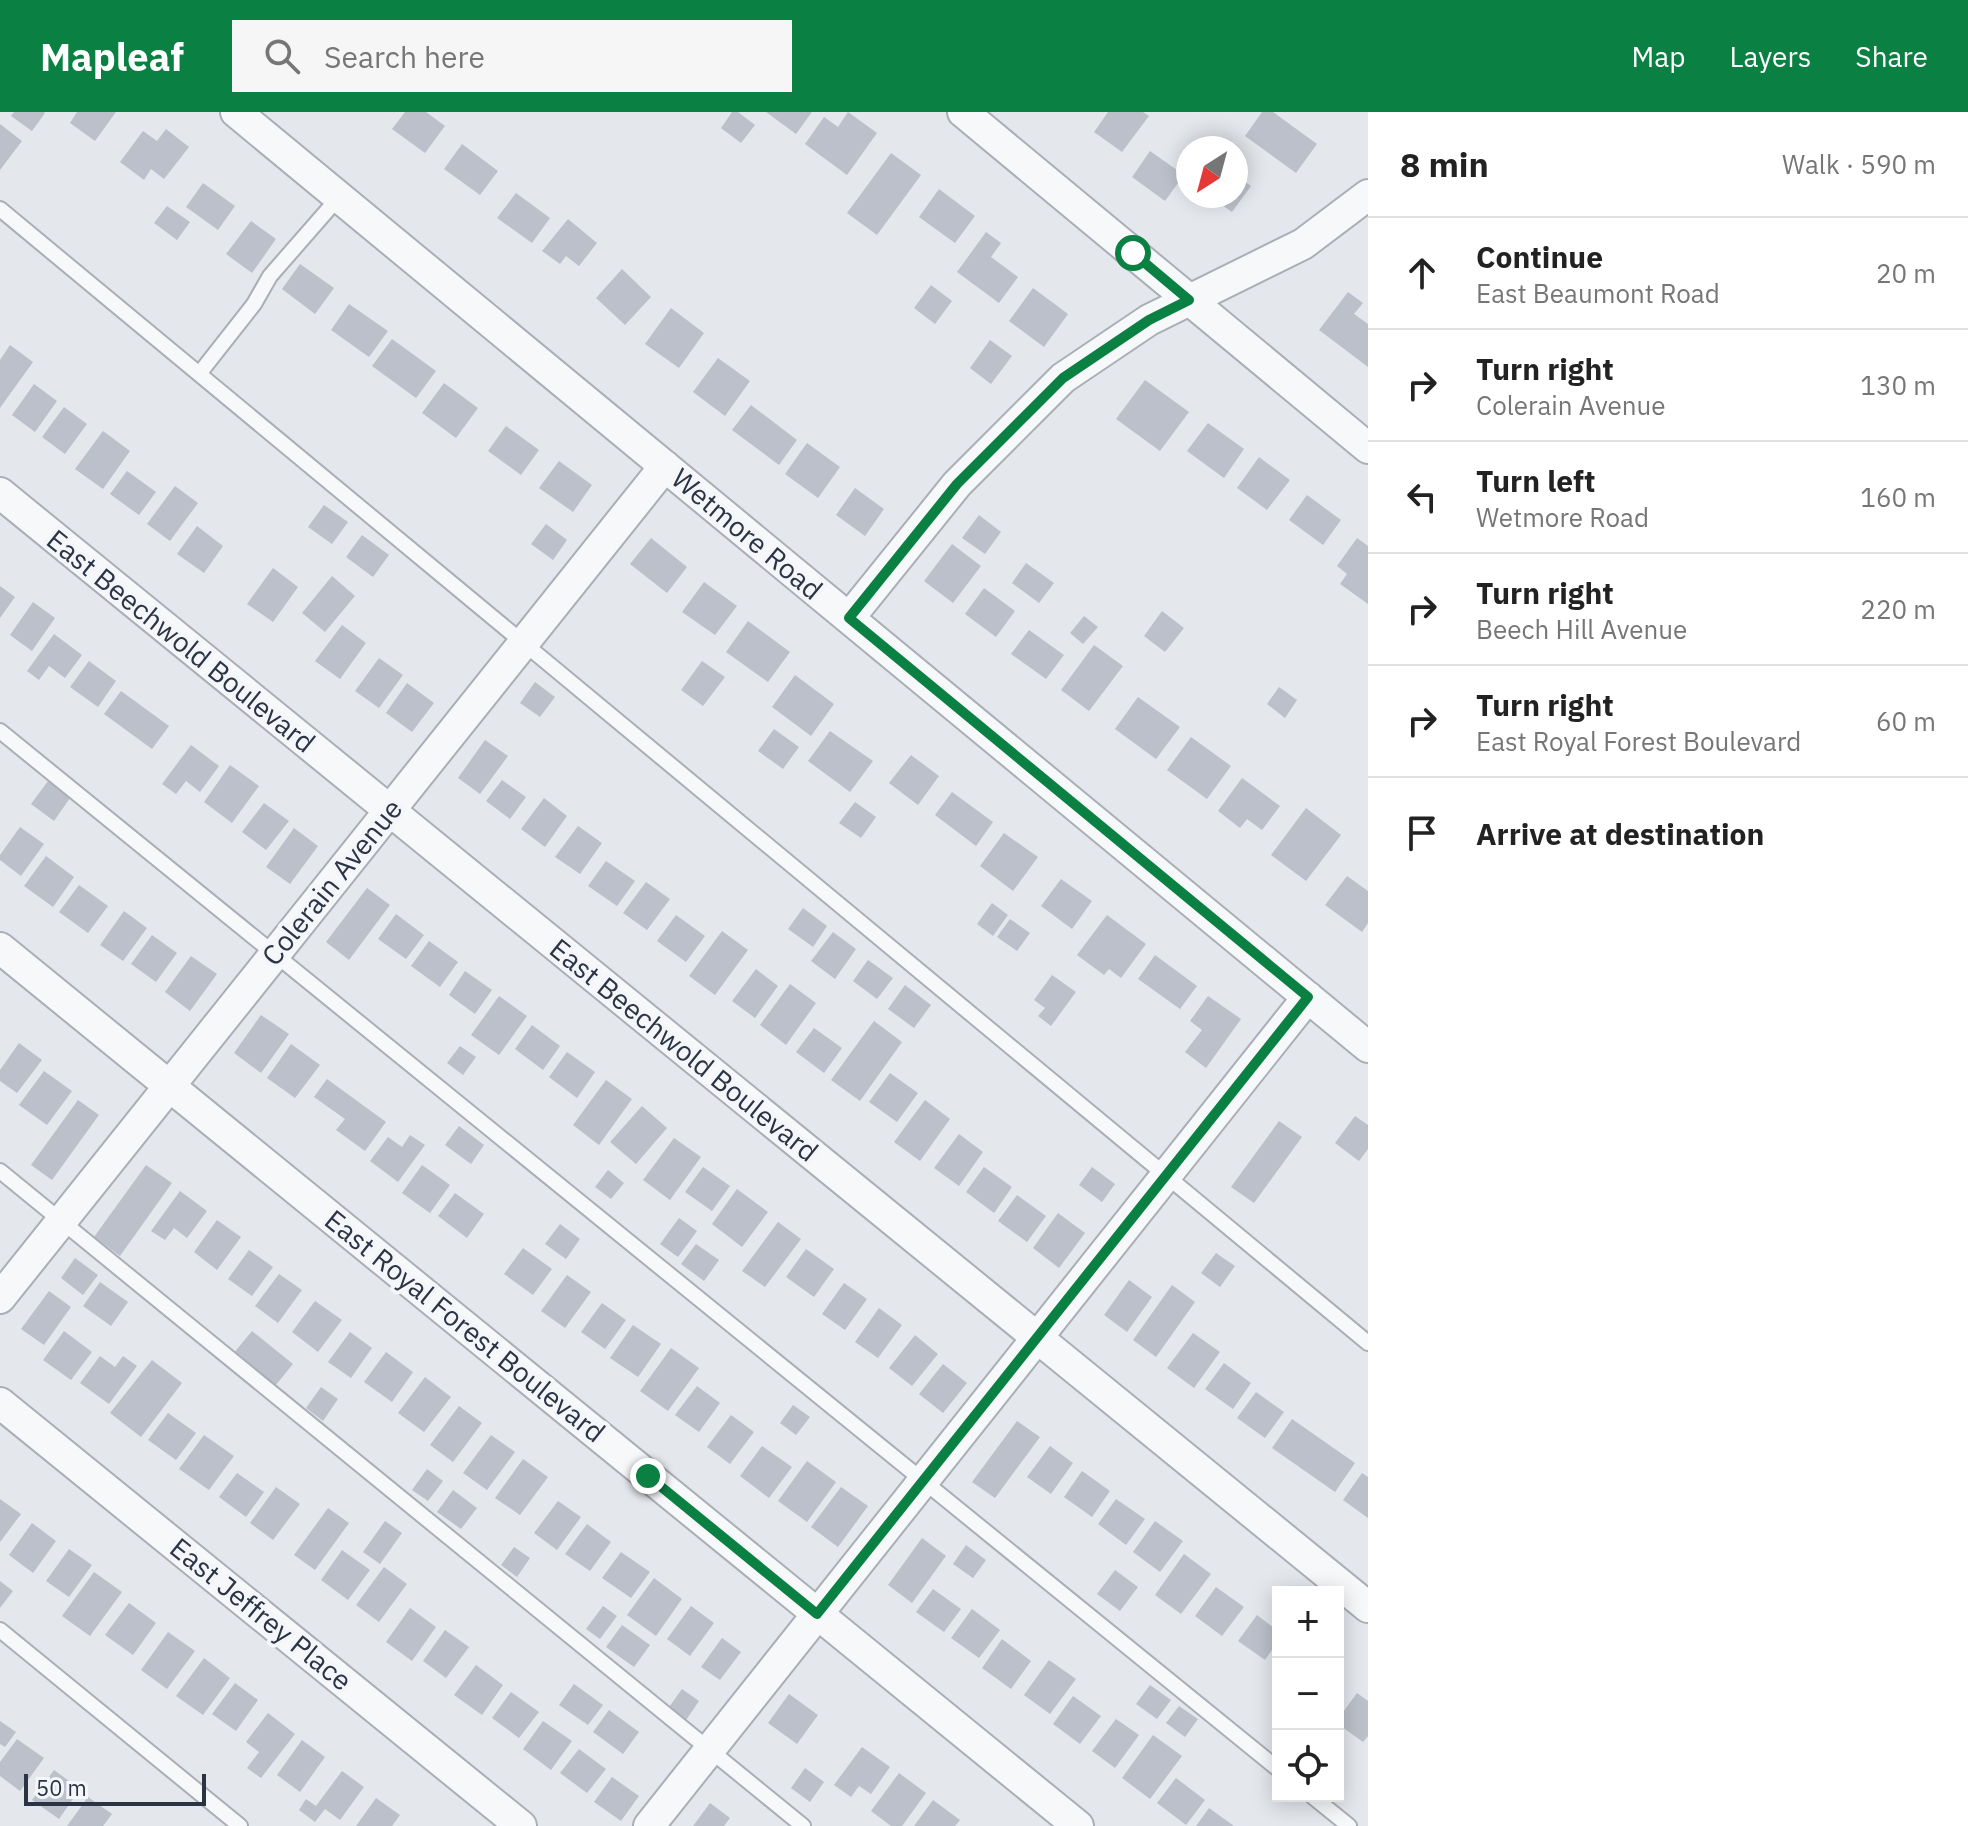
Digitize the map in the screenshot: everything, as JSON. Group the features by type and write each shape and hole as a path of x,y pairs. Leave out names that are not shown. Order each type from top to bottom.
{"street":[{"name":"Wetmore Road","path":"236,112 1368,1047"},
{"path":"963,112 1368,448"},
{"path":"849,618 957,484 1063,378 1149,320 1303,244 1368,195"},
{"name":"Colerain Avenue","path":"0,1298 665,466"},
{"name":"East Beechwold Boulevard","path":"0,493 1368,1607"},
{"name":"East Royal Forest Boulevard","path":"0,948 1078,1826"},
{"path":"649,1826 1308,997"},
{"name":"East Jeffrey Place","path":"0,1403 521,1826"}],"lane":[{"path":"199,374 254,304 270,276 339,197"},
{"path":"0,209 1368,1343"},
{"path":"0,731 1272,1764"},
{"path":"0,1171 803,1826"},
{"path":"0,1630 240,1826"},
{"path":"1319,1802 1349,1826"}],"building":[{"path":"14,112 45,113 32,131 11,116"},
{"path":"77,112 116,112 95,141 70,123"},
{"path":"405,112 426,112 445,126 425,153 392,129"},
{"path":"732,112 738,112 755,125 741,143 721,128"},
{"path":"766,112 812,112 796,134"},
{"path":"848,112 877,133 847,175 805,144 824,117 838,127"},
{"path":"1108,112 1143,112 1149,116 1122,152 1094,132"},
{"path":"1262,112 1273,112 1317,144 1296,173 1245,136"},
{"path":"0,124 22,141 0,170"},
{"path":"166,129 189,147 164,179 151,169 144,180 120,162 143,131 157,141"},
{"path":"462,144 498,171 480,195 444,169"},
{"path":"1150,151 1176,169 1176,186 1165,201 1132,177"},
{"path":"891,153 921,175 877,235 847,213"},
{"path":"203,183 235,206 218,230 186,207"},
{"path":"939,189 975,216 955,243 919,217"},
{"path":"516,193 550,218 532,243 497,218"},
{"path":"167,206 190,222 177,240 154,223"},
{"path":"568,219 597,243 579,266 566,256 560,264 542,251"},
{"path":"251,221 276,239 252,273 226,254"},
{"path":"986,232 1001,243 991,257 1018,277 999,303 957,272"},
{"path":"300,264 334,288 315,314 282,289"},
{"path":"622,269 651,297 625,325 596,298"},
{"path":"931,285 952,301 935,324 914,308"},
{"path":"1033,288 1068,314 1044,347 1009,321"},
{"path":"1348,292 1363,303 1354,314 1368,324 1368,367 1319,330"},
{"path":"349,304 388,331 369,357 331,330"},
{"path":"671,308 704,333 679,368 645,344"},
{"path":"392,339 436,371 416,398 372,366"},
{"path":"990,340 1012,356 991,384 970,368"},
{"path":"10,345 33,362 0,408 0,360"},
{"path":"718,358 750,381 725,416 693,392"},
{"path":"1145,380 1189,412 1160,451 1116,419"},
{"path":"444,383 478,408 456,438 422,413"},
{"path":"34,384 57,401 35,432 12,415"},
{"path":"751,405 797,440 779,465 732,430"},
{"path":"64,407 87,424 65,454 42,437"},
{"path":"1208,423 1244,449 1224,478 1187,451"},
{"path":"506,426 539,450 521,475 488,451"},
{"path":"103,431 130,451 103,489 75,469"},
{"path":"807,443 840,467 818,498 785,474"},
{"path":"1259,457 1290,480 1267,510 1237,488"},
{"path":"559,461 592,485 573,512 539,488"},
{"path":"127,471 156,492 139,515 110,494"},
{"path":"175,486 198,503 170,541 147,524"},
{"path":"855,488 884,509 865,536 836,515"},
{"path":"1307,495 1341,520 1323,545 1289,520"},
{"path":"324,505 348,522 332,544 308,527"},
{"path":"979,515 1001,532 985,554 962,538"},
{"path":"546,524 567,540 553,560 531,544"},
{"path":"197,526 223,546 204,573 177,554"},
{"path":"362,535 389,555 373,577 346,557"},
{"path":"651,538 687,567 667,593 630,564"},
{"path":"1357,538 1368,546 1368,604 1340,584 1347,574 1337,566"},
{"path":"952,544 981,566 953,603 924,581"},
{"path":"1026,563 1054,583 1039,603 1012,583"},
{"path":"273,568 298,587 273,622 247,604"},
{"path":"332,576 355,596 325,632 302,613"},
{"path":"704,582 737,606 715,635 682,612"},
{"path":"0,586 15,597 0,618"},
{"path":"984,588 1015,611 996,637 965,614"},
{"path":"33,602 55,618 32,651 10,635"},
{"path":"1162,611 1184,628 1165,652 1144,636"},
{"path":"1084,616 1098,627 1083,644 1070,633"},
{"path":"748,621 790,652 768,682 726,652"},
{"path":"342,625 366,643 340,679 315,661"},
{"path":"1029,630 1064,655 1046,679 1011,654"},
{"path":"54,634 82,655 65,678 49,666 39,680 27,671"},
{"path":"1094,645 1123,666 1089,711 1061,690"},
{"path":"379,658 403,675 379,708 355,691"},
{"path":"89,661 116,681 98,707 70,687"},
{"path":"702,661 725,677 703,706 681,690"},
{"path":"795,675 834,704 811,736 772,707"},
{"path":"535,682 555,697 540,717 520,703"},
{"path":"407,683 434,703 412,732 386,713"},
{"path":"1279,687 1297,700 1285,718 1267,704"},
{"path":"121,691 169,726 152,749 104,714"},
{"path":"1138,697 1180,727 1156,759 1115,729"},
{"path":"774,729 799,747 783,769 758,751"},
{"path":"830,731 873,761 850,792 808,761"},
{"path":"1191,737 1231,766 1207,799 1167,770"},
{"path":"485,740 508,756 480,794 458,778"},
{"path":"191,745 219,766 200,792 186,781 176,794 162,784"},
{"path":"911,755 939,776 918,805 889,783"},
{"path":"230,765 259,786 232,823 204,802"},
{"path":"1242,778 1280,806 1262,830 1247,819 1240,828 1218,811"},
{"path":"502,780 526,797 510,819 486,801"},
{"path":"48,781 70,798 54,821 31,804"},
{"path":"952,792 993,822 976,846 935,815"},
{"path":"544,798 567,816 545,847 521,829"},
{"path":"855,802 876,817 861,838 839,823"},
{"path":"264,803 289,821 266,850 242,832"},
{"path":"1306,808 1341,835 1306,881 1271,855"},
{"path":"578,826 602,843 580,874 555,857"},
{"path":"20,827 44,844 21,876 0,860 0,855"},
{"path":"294,828 318,846 290,884 266,867"},
{"path":"1004,833 1038,857 1013,891 980,866"},
{"path":"46,856 74,877 53,907 24,886"},
{"path":"606,861 635,881 617,906 588,886"},
{"path":"1347,876 1368,891 1368,923 1362,932 1325,905"},
{"path":"1061,879 1092,901 1072,929 1041,906"},
{"path":"646,882 670,899 647,930 623,913"},
{"path":"79,885 108,906 88,933 59,912"},
{"path":"367,888 390,905 349,960 326,942"},
{"path":"992,903 1008,915 993,936 977,924"},
{"path":"803,908 827,926 813,947 788,929"},
{"path":"124,911 147,928 123,961 100,945"},
{"path":"396,914 424,935 406,959 378,939"},
{"path":"676,915 705,936 686,962 657,941"},
{"path":"1107,915 1146,944 1121,978 1109,969 1104,975 1077,955"},
{"path":"1010,919 1030,933 1017,951 997,937"},
{"path":"722,931 748,950 715,995 689,976"},
{"path":"833,932 856,949 835,979 811,961"},
{"path":"152,935 177,953 156,982 131,964"},
{"path":"429,941 458,962 440,987 411,966"},
{"path":"1155,955 1197,986 1180,1009 1138,979"},
{"path":"191,956 217,974 190,1011 165,992"},
{"path":"868,960 893,978 877,999 853,981"},
{"path":"756,969 778,986 755,1018 732,1001"},
{"path":"465,971 492,990 475,1014 449,995"},
{"path":"1052,975 1076,992 1051,1026 1038,1016 1045,1008 1034,1000"},
{"path":"790,984 816,1003 786,1045 760,1025"},
{"path":"905,985 931,1005 914,1028 888,1009"},
{"path":"499,996 527,1016 499,1055 471,1035"},
{"path":"1208,996 1241,1019 1206,1068 1185,1052 1202,1030 1190,1021"},
{"path":"261,1015 289,1034 261,1073 234,1053"},
{"path":"874,1021 902,1042 860,1101 831,1080"},
{"path":"532,1025 560,1046 543,1070 515,1049"},
{"path":"814,1028 842,1048 824,1073 796,1052"},
{"path":"19,1043 42,1060 17,1093 0,1081 0,1070"},
{"path":"291,1044 320,1065 295,1098 267,1078"},
{"path":"460,1046 476,1057 463,1075 447,1063"},
{"path":"567,1052 595,1072 577,1098 549,1077"},
{"path":"44,1071 72,1091 47,1125 19,1105"},
{"path":"890,1073 918,1093 897,1122 869,1102"},
{"path":"327,1079 386,1122 365,1151 336,1130 345,1119 314,1097"},
{"path":"606,1080 632,1099 599,1145 573,1125"},
{"path":"78,1100 99,1115 52,1180 31,1165"},
{"path":"925,1100 950,1119 920,1161 894,1142"},
{"path":"642,1106 667,1128 636,1164 610,1142"},
{"path":"1355,1116 1368,1125 1368,1149 1359,1161 1335,1143"},
{"path":"1279,1121 1302,1137 1254,1203 1231,1187"},
{"path":"459,1126 484,1145 471,1164 445,1145"},
{"path":"959,1134 983,1152 959,1186 934,1168"},
{"path":"410,1135 425,1145 398,1182 370,1161 388,1137 402,1147"},
{"path":"674,1138 701,1157 670,1200 643,1180"},
{"path":"146,1165 172,1183 120,1256 94,1237"},
{"path":"422,1165 450,1185 430,1213 402,1193"},
{"path":"703,1167 730,1186 712,1211 685,1192"},
{"path":"984,1167 1012,1187 994,1213 966,1192"},
{"path":"1092,1167 1115,1184 1102,1202 1079,1185"},
{"path":"608,1170 624,1183 611,1199 595,1187"},
{"path":"737,1189 768,1212 742,1247 712,1224"},
{"path":"180,1191 207,1211 187,1238 174,1228 165,1240 151,1231"},
{"path":"455,1193 484,1214 467,1238 438,1216"},
{"path":"1017,1195 1046,1216 1027,1242 998,1221"},
{"path":"1058,1213 1085,1233 1059,1268 1033,1248"},
{"path":"679,1218 697,1231 678,1257 660,1244"},
{"path":"217,1220 241,1237 217,1270 194,1252"},
{"path":"778,1222 801,1239 765,1287 742,1271"},
{"path":"560,1224 580,1239 566,1259 545,1244"},
{"path":"696,1244 719,1260 704,1281 681,1264"},
{"path":"523,1248 552,1269 533,1295 504,1274"},
{"path":"806,1249 834,1269 814,1297 786,1277"},
{"path":"249,1250 273,1267 252,1296 228,1279"},
{"path":"1216,1253 1235,1266 1220,1287 1201,1273"},
{"path":"75,1258 98,1275 83,1295 61,1278"},
{"path":"279,1274 302,1290 278,1323 255,1306"},
{"path":"567,1275 591,1292 565,1328 541,1311"},
{"path":"1129,1280 1152,1297 1127,1332 1104,1315"},
{"path":"100,1282 128,1302 111,1326 83,1306"},
{"path":"844,1283 867,1299 845,1330 822,1314"},
{"path":"1172,1285 1195,1302 1156,1357 1133,1340"},
{"path":"49,1291 71,1307 44,1345 21,1329"},
{"path":"315,1301 342,1320 318,1352 292,1332"},
{"path":"602,1303 626,1320 605,1349 581,1332"},
{"path":"879,1308 902,1325 878,1358 855,1342"},
{"path":"633,1325 661,1344 638,1377 610,1358"},
{"path":"64,1331 92,1352 71,1380 43,1360"},
{"path":"252,1331 293,1364 275,1386 233,1354"},
{"path":"350,1332 372,1348 351,1378 328,1362"},
{"path":"1193,1333 1220,1352 1194,1388 1167,1368"},
{"path":"915,1335 938,1354 912,1386 889,1368"},
{"path":"671,1348 699,1368 668,1411 640,1391"},
{"path":"386,1352 413,1372 392,1402 364,1382"},
{"path":"100,1356 115,1367 123,1356 137,1366 109,1404 80,1383"},
{"path":"152,1360 182,1383 141,1437 110,1413"},
{"path":"1224,1363 1251,1383 1233,1409 1205,1389"},
{"path":"943,1364 967,1383 943,1413 919,1394"},
{"path":"425,1377 451,1397 424,1432 398,1413"},
{"path":"697,1386 720,1403 699,1432 675,1415"},
{"path":"321,1387 338,1399 323,1421 306,1408"},
{"path":"1256,1392 1284,1412 1265,1438 1237,1418"},
{"path":"793,1405 810,1417 796,1435 780,1423"},
{"path":"459,1406 482,1423 453,1462 430,1445"},
{"path":"168,1413 196,1433 176,1460 148,1440"},
{"path":"731,1415 754,1432 730,1464 707,1447"},
{"path":"1292,1419 1355,1463 1335,1492 1272,1448"},
{"path":"1017,1421 1040,1437 995,1498 972,1482"},
{"path":"204,1435 234,1456 209,1490 179,1469"},
{"path":"491,1435 515,1452 487,1490 463,1473"},
{"path":"762,1446 792,1467 769,1498 740,1476"},
{"path":"1050,1446 1073,1463 1051,1494 1027,1477"},
{"path":"523,1459 548,1477 520,1515 495,1498"},
{"path":"807,1461 836,1482 807,1522 778,1501"},
{"path":"427,1469 443,1481 428,1501 412,1490"},
{"path":"1082,1471 1110,1491 1092,1517 1064,1497"},
{"path":"237,1473 264,1492 246,1517 219,1497"},
{"path":"1362,1473 1368,1477 1368,1518 1343,1500"},
{"path":"276,1487 300,1504 273,1540 250,1523"},
{"path":"841,1487 868,1506 838,1547 811,1527"},
{"path":"453,1490 477,1508 461,1529 437,1512"},
{"path":"0,1499 21,1514 0,1542"},
{"path":"1116,1499 1145,1519 1126,1545 1098,1524"},
{"path":"558,1501 581,1517 557,1550 534,1533"},
{"path":"328,1508 349,1523 315,1570 294,1555"},
{"path":"385,1521 402,1533 380,1564 363,1552"},
{"path":"1155,1521 1183,1541 1160,1572 1133,1552"},
{"path":"32,1523 56,1541 33,1573 9,1555"},
{"path":"587,1524 611,1542 590,1571 565,1554"},
{"path":"922,1538 946,1556 912,1603 888,1585"},
{"path":"966,1545 986,1560 973,1578 953,1564"},
{"path":"514,1547 530,1558 517,1577 501,1565"},
{"path":"69,1549 92,1565 69,1597 46,1581"},
{"path":"342,1550 370,1570 348,1600 321,1580"},
{"path":"621,1552 650,1572 631,1598 602,1578"},
{"path":"1184,1554 1211,1574 1181,1614 1155,1595"},
{"path":"384,1567 407,1584 379,1622 356,1605"},
{"path":"1115,1570 1138,1587 1120,1611 1097,1594"},
{"path":"94,1572 122,1592 90,1636 62,1616"},
{"path":"654,1578 682,1599 656,1636 627,1615"},
{"path":"0,1581 13,1591 0,1608"},
{"path":"1216,1587 1244,1607 1222,1636 1195,1616"},
{"path":"933,1589 961,1609 944,1632 916,1612"},
{"path":"129,1603 156,1623 133,1655 105,1635"},
{"path":"603,1606 617,1616 600,1639 586,1629"},
{"path":"691,1606 714,1623 690,1656 667,1639"},
{"path":"410,1608 436,1627 412,1661 386,1642"},
{"path":"972,1609 1000,1630 979,1658 951,1638"},
{"path":"1257,1615 1272,1626 1272,1650 1265,1660 1238,1641"},
{"path":"622,1625 650,1645 634,1667 606,1647"},
{"path":"445,1630 469,1647 446,1678 423,1661"},
{"path":"168,1632 195,1651 167,1689 141,1670"},
{"path":"722,1638 741,1652 720,1680 701,1667"},
{"path":"1002,1639 1031,1661 1011,1689 982,1668"},
{"path":"204,1658 230,1678 203,1715 176,1696"},
{"path":"1049,1660 1076,1679 1050,1714 1024,1695"},
{"path":"476,1665 503,1685 482,1715 454,1695"},
{"path":"235,1683 258,1700 236,1731 212,1714"},
{"path":"574,1684 603,1705 588,1725 559,1705"},
{"path":"1150,1685 1171,1700 1157,1719 1136,1704"},
{"path":"682,1689 699,1701 684,1723 667,1710"},
{"path":"511,1692 539,1712 519,1738 492,1718"},
{"path":"1357,1693 1368,1701 1368,1736 1363,1742 1344,1728 1344,1711"},
{"path":"789,1694 818,1715 797,1744 768,1723"},
{"path":"1073,1696 1101,1716 1080,1744 1053,1724"},
{"path":"1179,1706 1198,1719 1185,1737 1166,1723"},
{"path":"609,1710 639,1732 623,1754 593,1732"},
{"path":"268,1713 295,1734 261,1778 247,1768 259,1752 246,1742"},
{"path":"1116,1719 1139,1735 1115,1768 1092,1751"},
{"path":"0,1721 16,1732 5,1747 0,1744"},
{"path":"543,1721 572,1741 551,1770 523,1749"},
{"path":"1153,1735 1182,1756 1150,1799 1122,1778"},
{"path":"17,1739 44,1758 20,1791 0,1776 0,1762"},
{"path":"302,1740 325,1757 300,1792 277,1775"},
{"path":"862,1747 890,1767 871,1794 859,1786 851,1797 834,1785"},
{"path":"579,1749 606,1769 587,1793 560,1773"},
{"path":"805,1768 824,1782 810,1802 791,1788"},
{"path":"54,1770 80,1789 59,1819 32,1800"},
{"path":"342,1771 364,1787 340,1820 325,1809 315,1822 299,1810 306,1799 316,1806"},
{"path":"899,1773 926,1793 902,1826 891,1826 871,1811"},
{"path":"612,1777 639,1796 621,1821 594,1802"},
{"path":"1176,1778 1205,1800 1186,1825 1157,1803"},
{"path":"88,1797 112,1814 103,1826 67,1826"},
{"path":"376,1798 400,1815 392,1826 356,1826"},
{"path":"933,1800 960,1820 955,1826 914,1826"},
{"path":"710,1803 730,1818 724,1826 693,1826"},
{"path":"1209,1808 1234,1826 1196,1826"}],"route":[{"path":"648,1476 817,1614 1308,997 849,618 957,484 1063,378 1149,320 1189,300 1133,253"}]}
